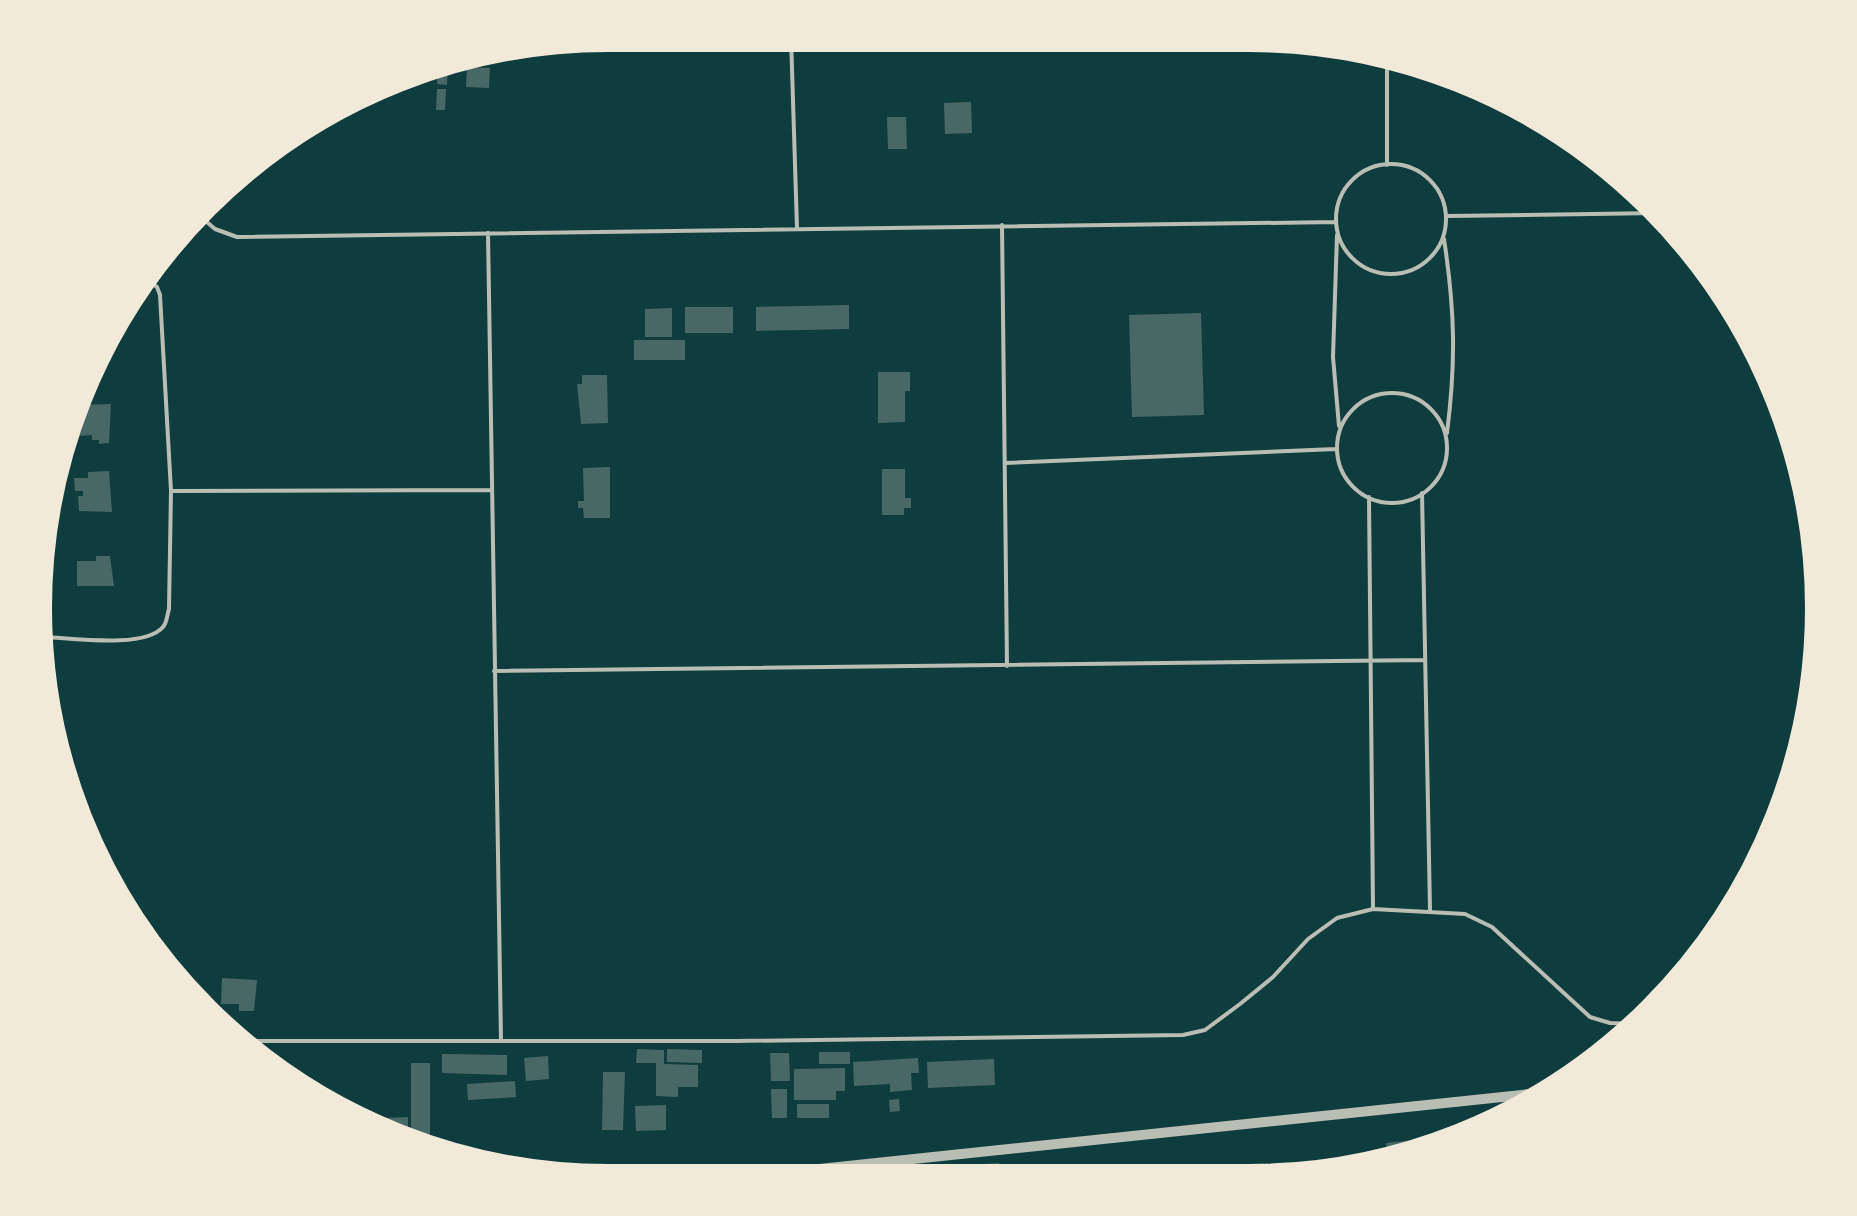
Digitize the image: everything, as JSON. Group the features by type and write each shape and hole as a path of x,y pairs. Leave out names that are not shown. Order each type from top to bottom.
{"street":[{"path":"848,1166 1520,1095"}],"lane":[{"path":"791,50 797,228"},
{"path":"1387,68 1387,165"},
{"path":"1387,165 1409,168 1428,178 1441,195 1447,216 1444,237 1454,306 1455,363 1444,468 1422,493 1391,502 1369,497 1345,478 1336,449 1340,428 1333,357 1339,201 1350,183 1366,171 1387,165"},
{"path":"1447,216 1644,213"},
{"path":"206,221 215,229 237,237 1336,222"},
{"path":"1002,225 1007,666"},
{"path":"1337,232 1354,259 1384,273 1416,268 1433,255 1444,237"},
{"path":"488,233 501,1041"},
{"path":"51,637 128,640 150,637 165,626 169,609 171,491 160,295 153,285"},
{"path":"1340,428 1360,403 1391,393 1413,397 1430,408 1446,437"},
{"path":"1005,463 1336,449"},
{"path":"171,491 491,490"},
{"path":"1422,493 1430,910"},
{"path":"1369,497 1373,909"},
{"path":"494,671 1425,660"},
{"path":"256,1041 1183,1035 1205,1030 1240,1004 1273,977 1308,939 1337,918 1373,909 1465,914 1492,927 1590,1017 1622,1023"}],"building":[{"path":"467,68 490,68 489,88 466,87"},
{"path":"448,74 447,85 437,84 437,77"},
{"path":"437,89 446,89 445,110 436,110"},
{"path":"971,102 972,133 945,134 944,103"},
{"path":"887,117 906,117 907,149 888,149"},
{"path":"849,305 849,329 756,331 756,307"},
{"path":"685,307 733,307 733,333 685,333"},
{"path":"672,308 672,337 645,337 645,309"},
{"path":"1201,313 1204,415 1132,417 1129,315"},
{"path":"634,340 685,340 685,360 634,360"},
{"path":"878,372 910,372 910,391 905,391 905,422 878,423"},
{"path":"582,375 607,375 608,423 581,424 577,384 582,384"},
{"path":"111,404 109,443 99,444 99,440 92,440 92,435 78,436 88,405"},
{"path":"610,467 610,518 584,518 583,508 578,508 578,501 584,501 583,468"},
{"path":"882,469 905,469 905,498 911,498 911,508 904,508 904,515 882,515"},
{"path":"109,471 112,512 79,511 78,496 83,496 83,491 75,491 74,478 88,478 88,472"},
{"path":"96,556 110,556 114,586 77,586 77,561 96,561"},
{"path":"222,978 257,980 254,1011 239,1011 239,1004 221,1004"},
{"path":"637,1049 664,1050 664,1064 698,1065 698,1087 678,1087 678,1097 656,1096 656,1063 636,1063"},
{"path":"667,1049 702,1050 702,1063 667,1062"},
{"path":"819,1052 850,1052 850,1064 819,1064"},
{"path":"770,1053 789,1053 790,1081 771,1081"},
{"path":"442,1054 507,1055 507,1075 442,1073"},
{"path":"548,1056 549,1079 526,1081 524,1058"},
{"path":"918,1058 919,1073 911,1073 912,1090 890,1092 890,1084 854,1086 853,1062"},
{"path":"994,1059 995,1085 928,1088 927,1062"},
{"path":"411,1063 430,1063 430,1136 411,1130"},
{"path":"845,1068 845,1091 836,1091 836,1100 794,1100 794,1069"},
{"path":"603,1072 625,1072 623,1130 602,1130"},
{"path":"515,1081 516,1097 468,1100 467,1084"},
{"path":"771,1089 787,1089 787,1118 772,1118"},
{"path":"899,1099 900,1111 890,1112 889,1100"},
{"path":"797,1104 829,1104 829,1118 797,1118"},
{"path":"666,1105 666,1130 636,1131 635,1106"},
{"path":"408,1117 408,1129 386,1120"},
{"path":"1412,1140 1387,1148 1386,1143"},
{"path":"999,1163 999,1166 983,1166"}]}
